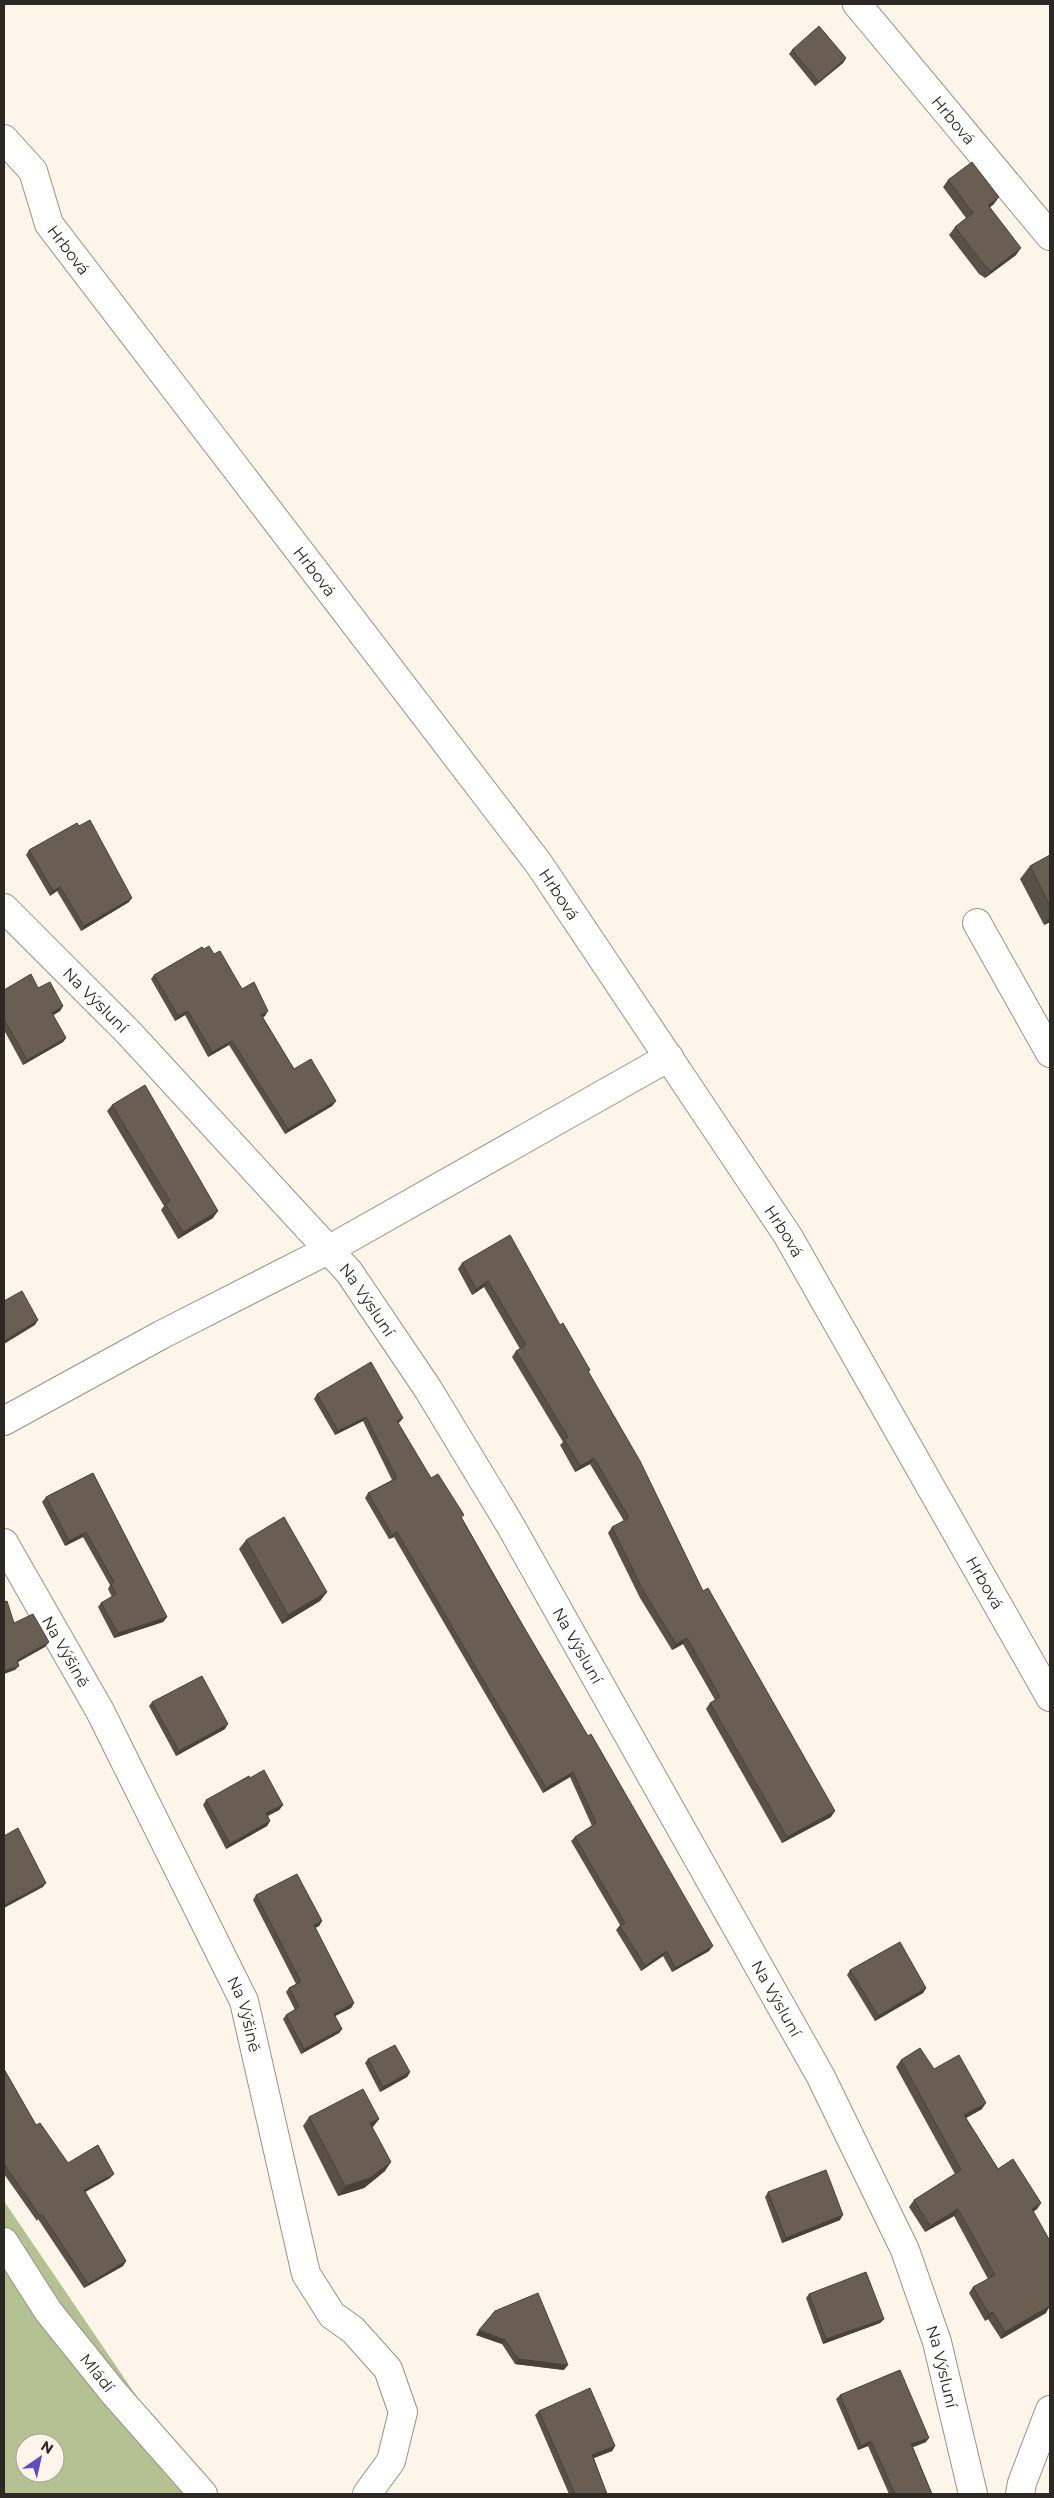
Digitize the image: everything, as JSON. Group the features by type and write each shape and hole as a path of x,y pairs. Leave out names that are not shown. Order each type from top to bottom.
{"street":[{"name":"Hrbová","path":"856,4 1050,236"},
{"name":"Hrbová","path":"4,138 33,171 50,224 539,864 669,1057 788,1236 1050,1698"},
{"name":"Na Výsluní","path":"4,908 128,1032 349,1272 428,1389 509,1523 821,2077 905,2250 937,2342 973,2494"},
{"path":"977,923 1050,1053"},
{"path":"4,1421 161,1335 328,1250 669,1057"},
{"name":"Na Výšině","path":"4,1543 100,1711 244,2001 306,2274 332,2315 353,2330 388,2369 403,2412 391,2461 367,2494"},
{"name":"Mládí","path":"4,2242 48,2311 113,2392 203,2494"},
{"path":"1020,2494 1022,2483 1050,2410"}],"green space":[{"path":"4,2201 203,2494 4,2494"}],"building":[{"path":"819,26 846,58 819,82 792,50"},
{"path":"972,162 999,197 988,205 1021,248 991,271 955,227 973,213 948,180"},
{"path":"90,820 132,898 84,926 60,887 53,891 29,850 77,823 79,826"},
{"path":"1050,855 1050,906 1030,866"},
{"path":"209,946 214,954 220,951 242,989 254,982 268,1011 261,1015 294,1069 311,1059 336,1101 288,1129 232,1041 212,1052 188,1011 178,1016 154,975 202,947 204,949"},
{"path":"31,974 38,988 50,982 63,1006 52,1013 66,1038 27,1060 4,1019 4,990"},
{"path":"145,1085 218,1211 183,1232 165,1204 170,1201 112,1105"},
{"path":"510,1235 560,1325 563,1323 590,1370 588,1371 640,1461 703,1591 708,1588 835,1811 787,1837 710,1703 720,1697 687,1638 676,1644 644,1592 612,1527 629,1518 594,1458 580,1466 564,1439 568,1437 516,1351 526,1345 488,1281 476,1289 462,1263"},
{"path":"22,1291 38,1320 4,1341 4,1301"},
{"path":"371,1362 403,1418 397,1421 431,1478 438,1474 464,1515 461,1517 509,1602 588,1736 591,1734 713,1946 675,1968 667,1951 645,1966 620,1926 625,1923 575,1837 596,1823 573,1772 546,1788 397,1532 392,1535 368,1493 397,1478 366,1417 338,1431 317,1394"},
{"path":"93,1473 167,1617 118,1633 101,1603 116,1594 111,1584 114,1582 86,1532 69,1541 46,1497"},
{"path":"284,1517 327,1592 288,1615 246,1540"},
{"path":"7,1601 14,1623 33,1614 49,1642 17,1660 19,1666 4,1671 4,1602"},
{"path":"202,1676 228,1724 179,1751 152,1702"},
{"path":"264,1770 283,1805 266,1813 270,1821 230,1844 206,1800 249,1776 250,1778"},
{"path":"18,1828 46,1883 4,1905 4,1836"},
{"path":"297,1874 322,1921 314,1925 354,2003 334,2014 342,2029 304,2049 286,2015 299,2007 289,1988 301,1982 256,1895"},
{"path":"900,1942 926,1988 878,2016 850,1970"},
{"path":"395,2045 410,2072 383,2087 368,2059"},
{"path":"920,2048 934,2069 959,2055 986,2103 964,2115 998,2169 1013,2159 1041,2203 1032,2209 1050,2241 1050,2306 1005,2332 993,2312 989,2314 973,2287 995,2275 958,2209 930,2226 914,2200 961,2170 901,2060"},
{"path":"4,2069 36,2125 40,2123 68,2163 98,2145 114,2174 84,2190 126,2261 88,2284 42,2214 40,2216 4,2164"},
{"path":"363,2089 379,2119 370,2123 391,2162 370,2178 345,2186 309,2117"},
{"path":"826,2170 843,2215 786,2238 768,2192"},
{"path":"866,2272 884,2319 826,2339 809,2294"},
{"path":"538,2293 568,2365 518,2359 505,2340 479,2330 495,2311"},
{"path":"900,2370 929,2438 911,2444 932,2494 895,2494 871,2441 861,2446 840,2395"},
{"path":"590,2388 615,2446 592,2455 607,2494 575,2494 539,2411"}]}
